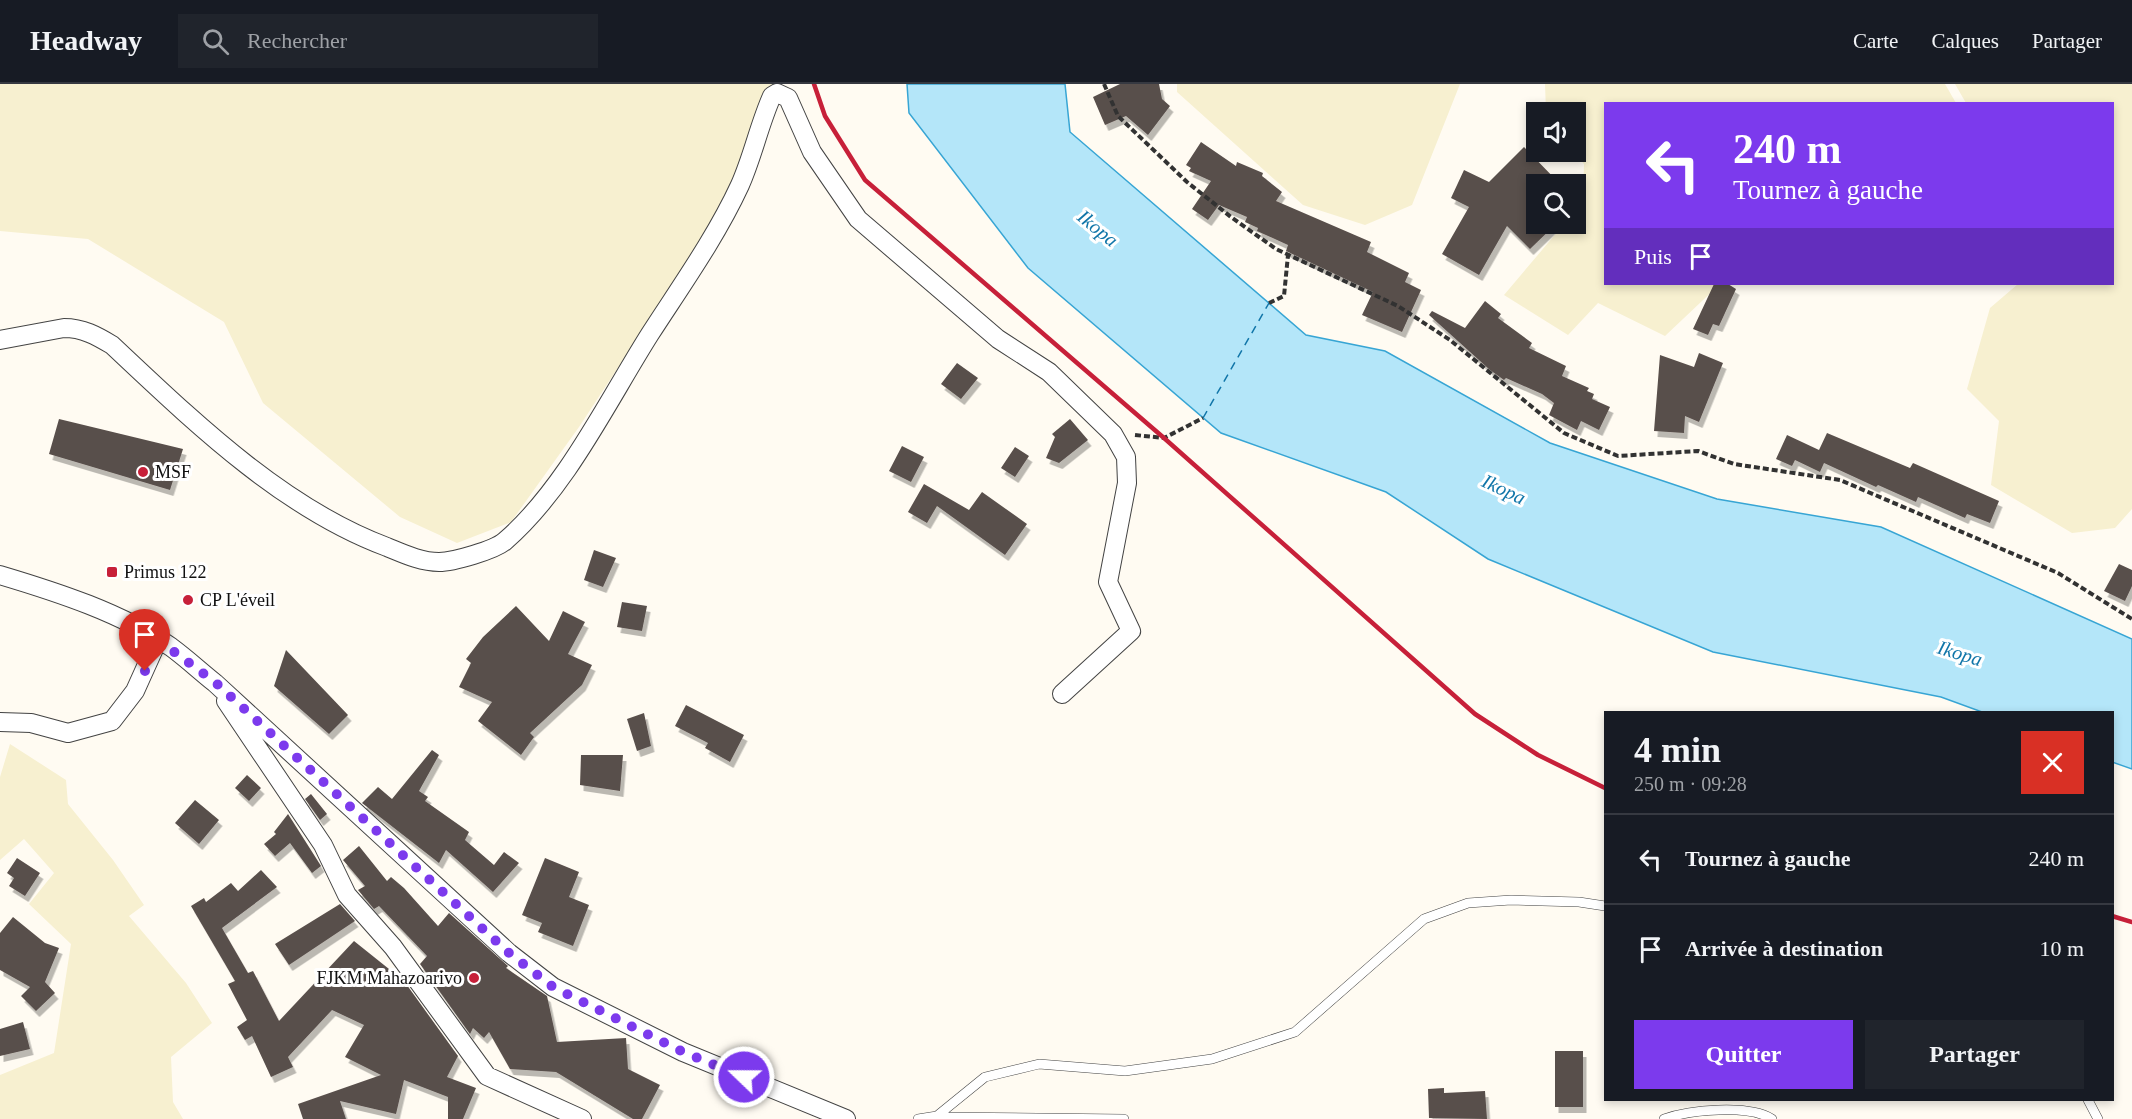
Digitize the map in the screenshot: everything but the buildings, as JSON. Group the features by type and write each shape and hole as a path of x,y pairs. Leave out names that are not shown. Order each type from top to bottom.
{"street":[{"path":"0,340 64,328 74,328 96,335 112,345 246,464 297,502 360,537 422,560 442,562 474,554 503,544 527,519 585,445 679,291 739,186 767,107 772,96 781,92 788,98 813,152 828,177 858,219 998,339 1049,372 1113,434 1126,457 1127,483 1108,582 1131,631 1062,694"},
{"path":"0,575 56,592 111,615 158,640 215,682 509,953 553,987 683,1052 847,1119"},
{"path":"0,722 31,723 68,733 112,721 135,691 158,640"},
{"path":"215,682 323,846 347,895 393,947 487,1076 582,1119"}],"lane":[{"path":"937,1117 985,1077 1039,1064 1125,1071 1212,1059 1295,1032 1424,919 1468,903 1511,900 1578,902 1604,906"},
{"path":"2089,1101 2098,1119"},
{"path":"1664,1119 1679,1113 1706,1110 1762,1113 1772,1119"},
{"path":"918,1119 937,1117 1124,1119"}],"path":[{"path":"1104,84 1118,116 1186,182 1240,224 1288,255 1398,306 1450,340 1564,433 1618,456 1698,451 1734,464 1840,480 2058,573 2132,619"},
{"path":"1269,303 1284,296 1288,255"},
{"path":"1113,434 1164,438 1203,418"}],"shaded area":[{"path":"0,84 778,84 745,165 673,284 579,427 511,522 457,543 400,517 263,403 224,322 88,239 0,231"},
{"path":"1177,84 1460,84 1412,205 1365,225 1303,205 1177,92"},
{"path":"1545,84 1945,84 1955,102 1604,102 1604,285 1719,285 1665,336 1598,303 1568,335 1504,295 1556,234 1586,234 1582,162 1586,162 1586,102 1546,102"},
{"path":"1955,84 2132,84 2132,509 2115,528 2072,533 1991,485 1999,421 1967,389 1990,308 2017,285 2114,285 2114,102 1965,102"},
{"path":"10,744 66,780 68,804 113,860 144,905 129,916 186,983 212,1023 171,1057 173,1102 183,1119 0,1119 0,1075 54,1053 71,944 29,904 54,873 24,839 0,860 0,777"}],"water":[{"name":"Ikopa","path":"907,84 1065,84 1070,132 1306,335 1385,351 1550,443 1717,499 1881,527 2132,639 2132,769 2114,763 2114,711 1979,711 1941,697 1713,652 1488,559 1386,492 1221,433 1028,268 909,113"}],"ferry route":[{"path":"1203,418 1269,303"}],"railway":[{"path":"814,84 825,116 865,180 1164,438 1475,714 1538,755 1604,788"},
{"path":"2114,917 2132,922"}],"place":[{"name":"MSF","path":"143,472"},
{"name":"Primus 122","path":"112,572"},
{"name":"CP L'éveil","path":"188,600"},
{"name":"FJKM Mahazoarivo","path":"474,978"}],"route":[{"path":"145,671 158,640 170,646 215,682 509,953 553,987 683,1052 744,1077"}]}
